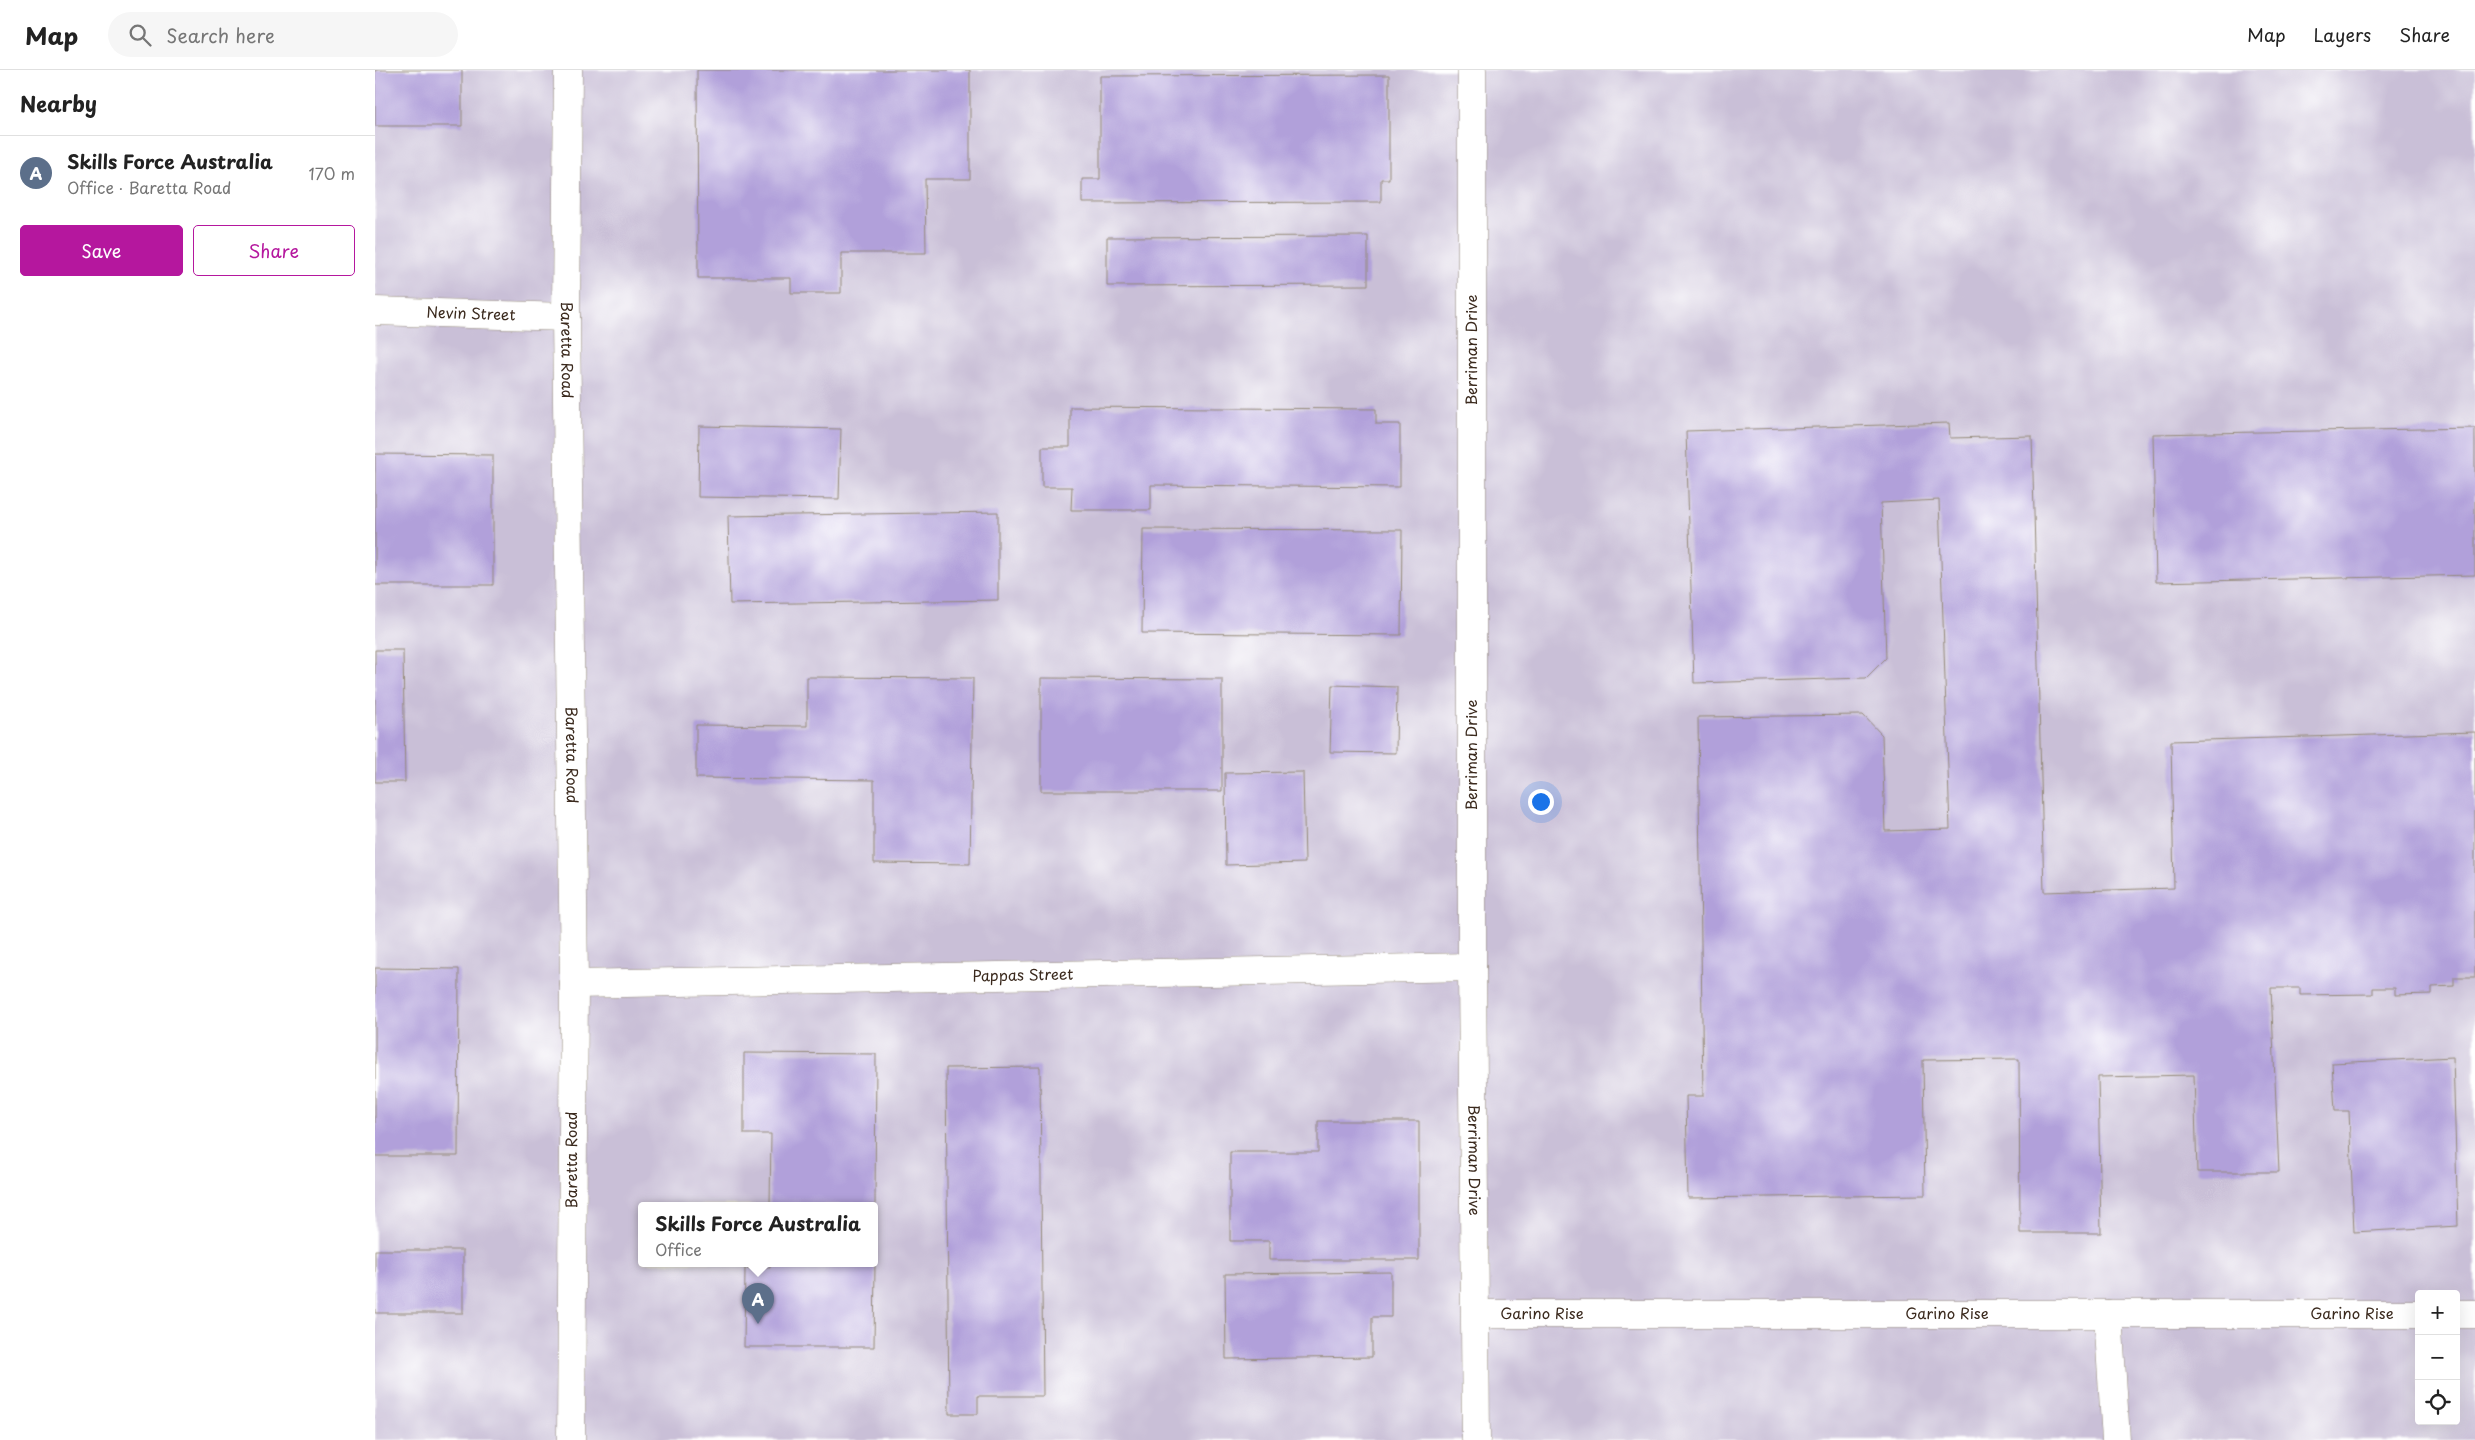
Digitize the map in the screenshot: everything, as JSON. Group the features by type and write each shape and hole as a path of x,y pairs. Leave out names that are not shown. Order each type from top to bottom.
{"street":[{"name":"Baretta Road","path":"568,70 566,317 574,984 571,1440"},
{"name":"Berriman Drive","path":"1472,70 1472,967 1476,1314 1475,1440"},
{"name":"Nevin Street","path":"375,311 566,317"},
{"name":"Pappas Street","path":"574,984 1472,967"},
{"name":"Garino Rise","path":"1476,1314 2415,1314"},
{"path":"2107,1314 2116,1440"},
{"path":"2460,1314 2475,1314"}],"shaded area":[{"path":"375,70 2475,70 2475,1440 375,1440"}],"building":[{"path":"375,70 462,70 462,126 375,126"},
{"path":"697,70 970,70 970,179 925,179 926,253 841,253 841,293 791,293 791,278 698,278"},
{"path":"1389,75 1389,179 1381,179 1381,202 1082,203 1082,179 1100,179 1100,76"},
{"path":"1368,236 1368,285 1107,286 1107,237"},
{"path":"1070,407 1376,409 1376,424 1400,424 1400,487 1151,485 1151,510 1071,510 1072,487 1042,487 1042,447 1070,447"},
{"path":"1949,423 1950,438 2032,436 2044,892 2174,888 2171,741 2475,732 2475,977 2454,977 2454,986 2432,987 2432,994 2395,995 2395,988 2373,988 2373,994 2300,995 2300,988 2271,988 2279,1172 2197,1172 2194,1075 2098,1077 2101,1233 2020,1233 2019,1059 1923,1060 1925,1195 1688,1198 1686,1096 1703,1096 1698,717 1863,715 1882,735 1885,831 1950,829 1939,500 1881,503 1886,658 1866,678 1694,683 1686,431"},
{"path":"699,426 841,429 839,499 698,497"},
{"path":"2475,428 2475,575 2156,582 2153,434"},
{"path":"375,454 493,455 493,585 375,585"},
{"path":"998,512 998,600 730,604 728,516"},
{"path":"1143,529 1402,530 1401,635 1142,633"},
{"path":"375,650 403,650 405,782 375,782"},
{"path":"807,677 973,678 970,864 874,863 874,780 696,778 696,725 807,726"},
{"path":"1041,678 1222,679 1222,791 1041,791"},
{"path":"1332,685 1397,687 1396,753 1330,752"},
{"path":"1303,772 1305,863 1226,865 1225,773"},
{"path":"375,968 459,969 458,1156 375,1156"},
{"path":"744,1053 876,1054 875,1202 770,1202 771,1134 744,1134"},
{"path":"2453,1057 2458,1226 2354,1232 2349,1111 2335,1111 2332,1063"},
{"path":"1040,1067 1043,1396 978,1396 978,1414 949,1414 946,1068"},
{"path":"1318,1121 1419,1121 1419,1260 1269,1260 1269,1241 1230,1241 1230,1152 1318,1152"},
{"path":"375,1250 463,1250 463,1313 375,1313"},
{"path":"875,1267 874,1347 744,1347 745,1268"},
{"path":"1391,1272 1391,1317 1372,1317 1372,1357 1226,1359 1225,1274"}],"place":[{"name":"Skills Force Australia","path":"758,1324"}]}
